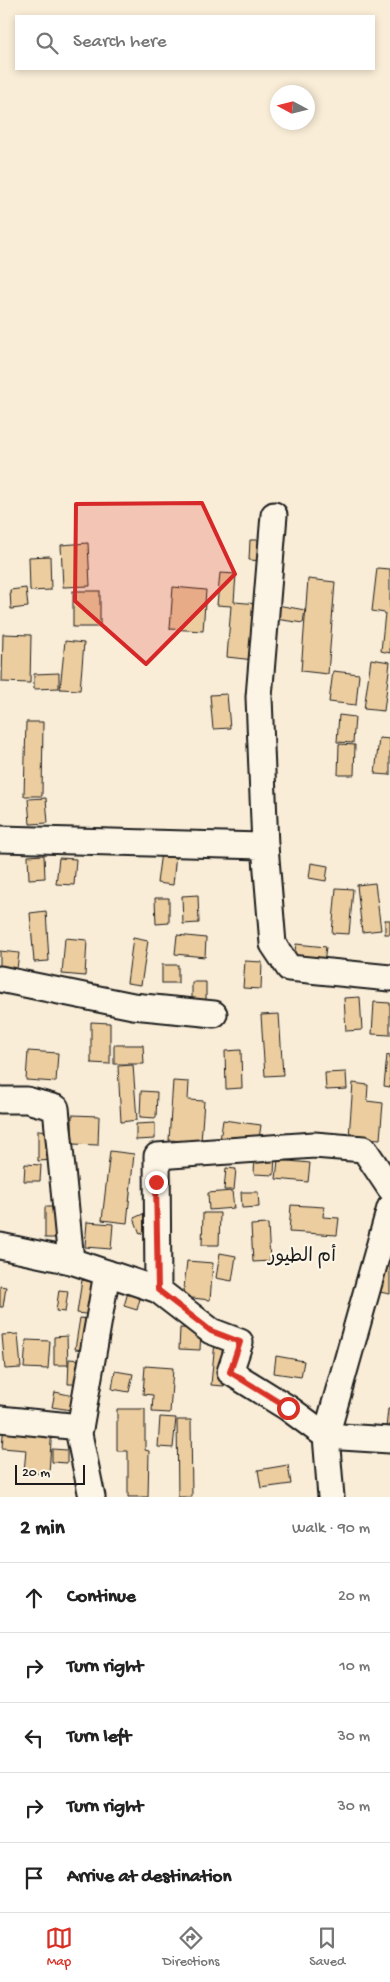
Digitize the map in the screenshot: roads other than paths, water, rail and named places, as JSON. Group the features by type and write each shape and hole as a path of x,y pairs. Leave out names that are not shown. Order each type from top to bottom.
{"street":[{"path":"274,515 259,697 265,846 274,944 289,968 390,978"},
{"path":"0,839 265,846"},
{"path":"0,979 133,1006 214,1014"},
{"path":"0,1100 27,1100 56,1108 71,1261"},
{"path":"158,1290 157,1156 314,1145 364,1149 390,1188"},
{"path":"331,1497 326,1436 390,1208"},
{"path":"0,1246 71,1261 158,1290 211,1331 240,1342 230,1372 288,1408 326,1436 390,1440"},
{"path":"92,1497 79,1434 107,1273"},
{"path":"0,1418 80,1428"}],"district":[{"name":"أم الطيور","path":"302,1257"}]}
